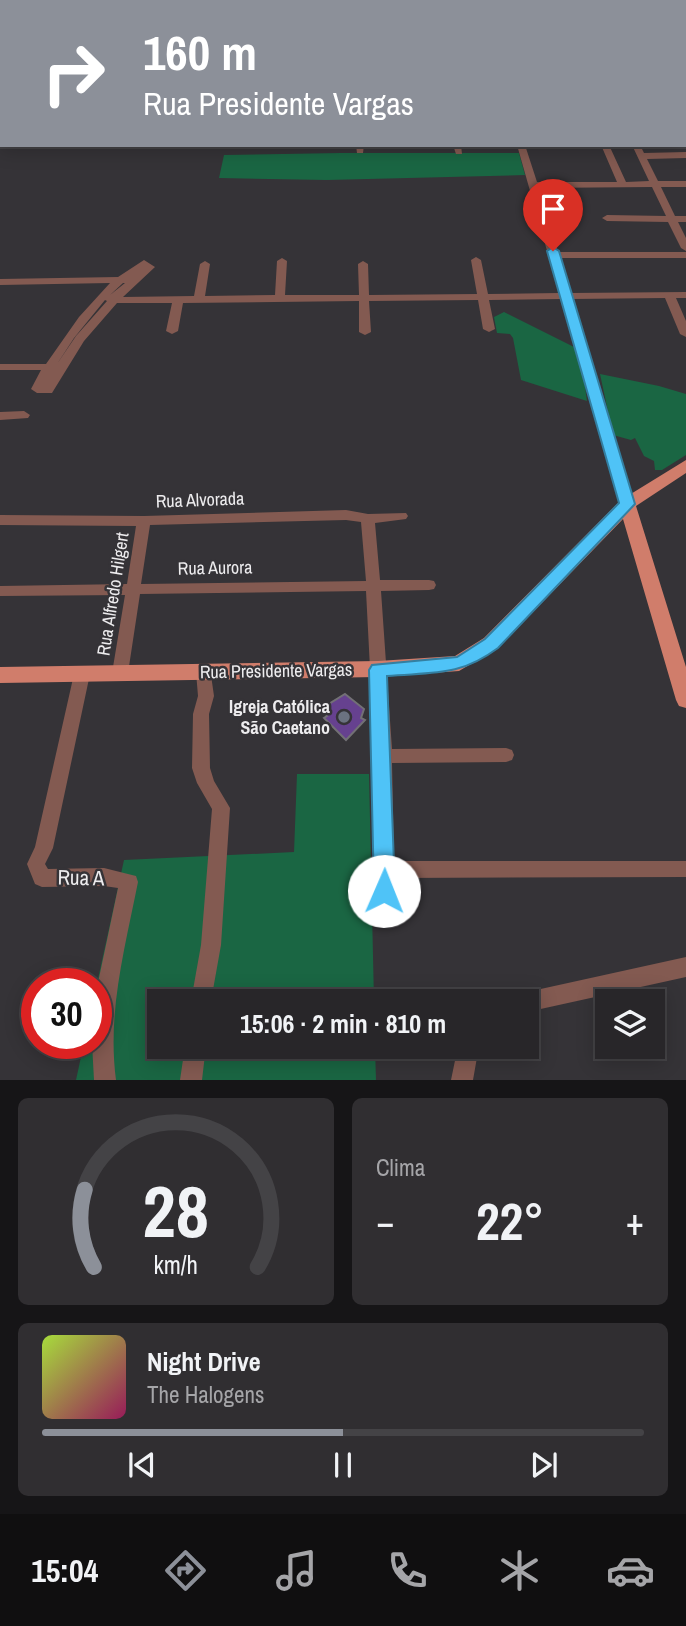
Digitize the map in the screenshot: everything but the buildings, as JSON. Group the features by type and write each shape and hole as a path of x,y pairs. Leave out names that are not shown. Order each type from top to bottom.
{"main road":[{"name":"Rua Presidente Vargas","path":"0,675 378,670 459,663 476,655 491,643 627,504 686,465"},
{"path":"627,504 680,662 686,700"}],"street":[{"path":"522,147 627,504"},
{"path":"606,147 623,184"},
{"path":"637,147 686,248"},
{"path":"642,156 686,155"},
{"path":"534,185 686,184"},
{"path":"607,218 686,219"},
{"path":"554,255 686,255"},
{"path":"476,260 489,329"},
{"path":"280,298 282,261"},
{"path":"199,299 205,264"},
{"path":"363,264 365,332"},
{"path":"0,282 128,281 74,331 55,367 0,367"},
{"path":"669,295 686,334"},
{"path":"109,298 686,295"},
{"path":"172,331 178,299"},
{"path":"0,416 23,415"},
{"name":"Rua Alvorada","path":"0,520 144,521 346,515 368,519 401,516"},
{"path":"368,519 382,756 385,870 383,913"},
{"name":"Rua Alfredo Hilgert","path":"120,673 144,521"},
{"name":"Rua Aurora","path":"0,591 429,585"},
{"path":"203,989 211,945 221,808 206,783 201,768 201,714 206,695 204,672"},
{"name":"Rua A","path":"82,674 44,848 36,864 42,878 104,877 129,882 106,998 102,1062 105,1080"},
{"path":"382,756 506,755"},
{"path":"385,870 686,869"},
{"path":"539,999 686,967"},
{"path":"191,1080 194,1059"},
{"path":"462,1080 466,1059"}],"green space":[{"path":"519,153 525,175 327,180 219,178 224,155"},
{"path":"504,312 580,350 587,401 521,380 513,338 510,334 497,333 494,317"},
{"path":"600,374 686,394 686,455 662,470 655,470 654,461 644,456 635,438 631,440 613,435"},
{"path":"297,774 369,774 374,989 147,989 147,1059 375,1059 376,1080 76,1080 81,1059 112,1059 112,968 100,968 124,860 294,852"}],"place":[{"name":"Igreja Católica São Caetano","path":"344,717"}],"route":[{"path":"384,891 378,670 443,666 459,663 476,655 491,643 627,504 553,251"}]}
